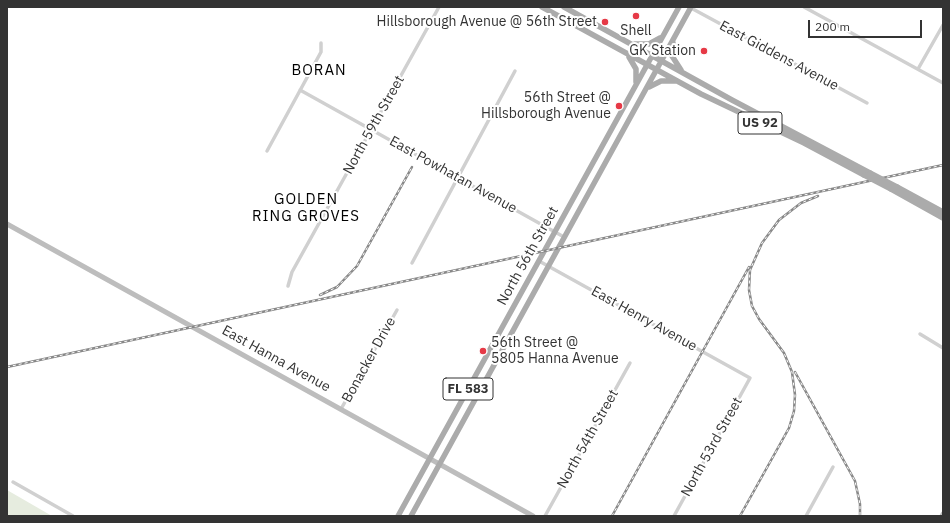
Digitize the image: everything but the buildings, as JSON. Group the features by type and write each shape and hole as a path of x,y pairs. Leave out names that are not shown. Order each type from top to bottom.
{"main road":[{"name":"US 92","path":"542,7 677,81 867,174 897,187 943,212"},
{"name":"US 92","path":"564,7 867,174 943,218"},
{"name":"North 56th Street","path":"398,516 679,7"},
{"name":"North 56th Street","path":"411,516 691,7"},
{"path":"630,43 649,44 663,36"},
{"path":"674,39 672,56 683,72"},
{"path":"626,54 636,69 636,86"},
{"path":"646,90 655,82 677,81"},
{"path":"484,360 494,366"}],"street":[{"name":"North 59th Street","path":"288,286 292,272 439,7"},
{"name":"East Giddens Avenue","path":"691,7 867,103"},
{"path":"804,7 943,83"},
{"path":"918,69 943,25"},
{"path":"267,151 321,52 321,43"},
{"path":"412,263 515,71"},
{"name":"East Powhatan Avenue","path":"300,90 564,237"},
{"name":"East Hanna Avenue","path":"7,224 533,516"},
{"name":"East Henry Avenue","path":"539,261 750,378"},
{"name":"Bonacker Drive","path":"342,409 397,310"},
{"path":"920,334 943,348"},
{"name":"North 54th Street","path":"545,516 630,363"},
{"name":"North 53rd Street","path":"674,516 750,378"},
{"path":"806,516 834,467"},
{"path":"13,482 73,516"}],"shaded area":[{"path":"7,490 52,516 7,516"}],"railway":[{"path":"7,367 943,165"},
{"path":"320,295 337,287 357,266 412,167"},
{"path":"740,516 789,428 794,411 795,395 792,372 784,353 759,319 752,306 749,290 750,270 762,243 779,220 801,203 818,196"},
{"path":"612,516 749,267"},
{"path":"795,372 855,481 860,504 860,516"}],"place":[{"name":"Shell","path":"636,16"},
{"name":"Hillsborough Avenue @ 56th Street","path":"605,22"},
{"name":"GK Station","path":"704,51"},
{"name":"56th Street @ Hillsborough Avenue","path":"619,106"},
{"name":"56th Street @ 5805 Hanna Avenue","path":"483,351"}],"district":[{"name":"BORAN","path":"319,71"},
{"name":"GOLDEN RING GROVES","path":"306,208"}]}
